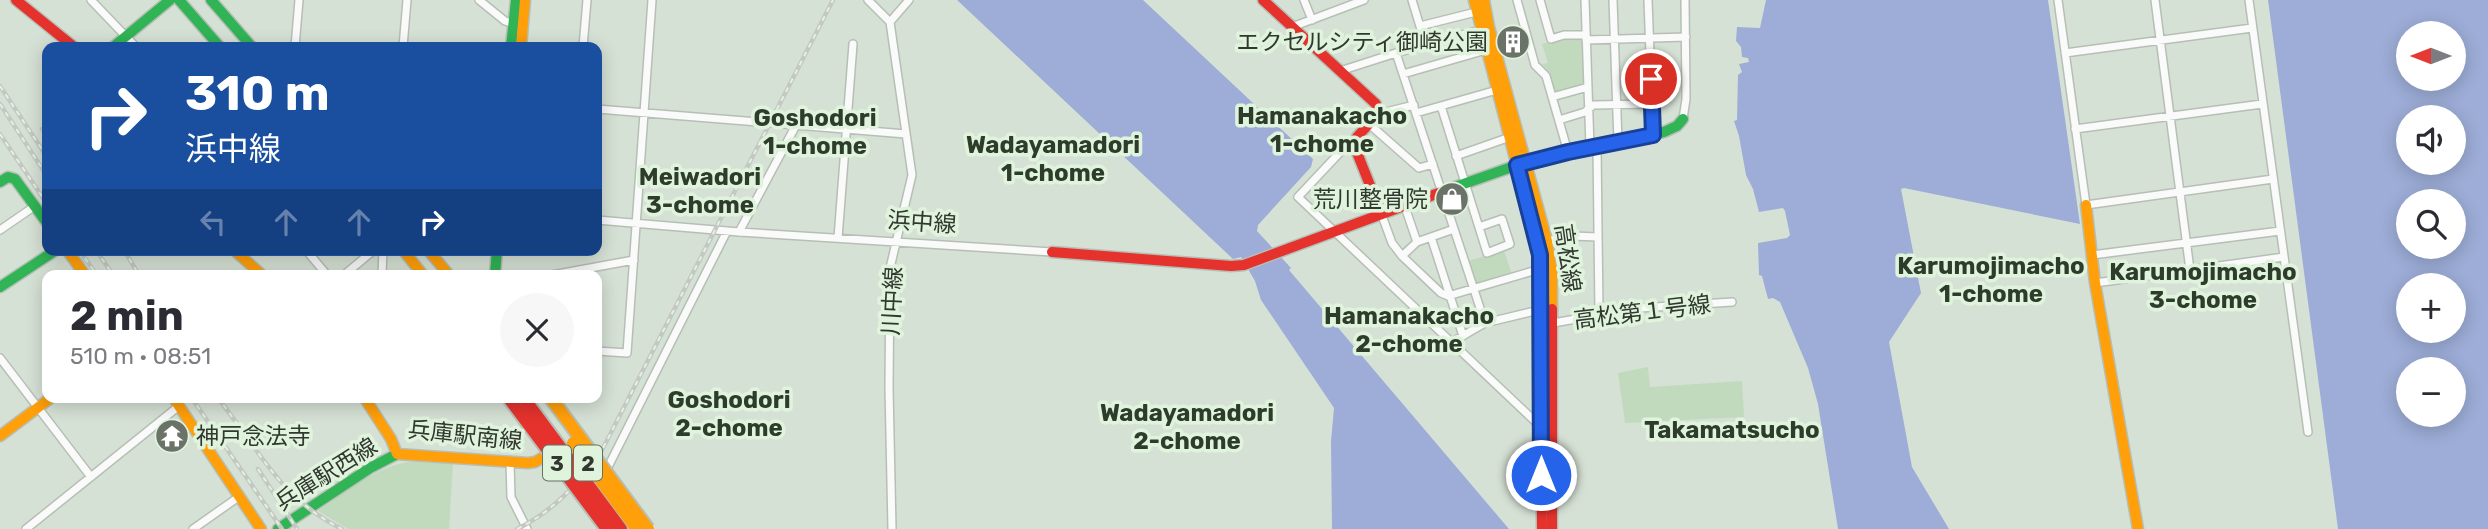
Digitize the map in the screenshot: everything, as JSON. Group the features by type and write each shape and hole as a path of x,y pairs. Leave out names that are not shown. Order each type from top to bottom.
{"main road":[{"path":"16,0 68,42"},
{"path":"119,42 170,0"},
{"path":"179,0 216,42"},
{"path":"189,0 232,42"},
{"path":"200,0 233,42"},
{"path":"211,0 248,42"},
{"path":"219,0 255,42"},
{"path":"516,0 514,24 517,42"},
{"path":"517,42 525,0"},
{"path":"1263,0 1376,104 1373,119 1357,137 1354,145 1381,213"},
{"name":"高松線","path":"1482,3 1480,30 1510,137 1522,163 1547,241 1552,272 1547,309 1547,431 1552,529"},
{"name":"高松線","path":"1482,3 1522,163 1540,255 1547,309 1553,323 1542,529"},
{"path":"1332,231 1522,163 1653,135 1677,126 1683,119"},
{"path":"1,179 15,178 42,216"},
{"path":"2086,205 2095,283 2138,529"},
{"name":"浜中線","path":"1052,252 1231,266 1244,265 1284,252 1332,231"},
{"path":"0,287 48,256"},
{"path":"241,256 256,270"},
{"path":"431,256 443,270"},
{"path":"0,436 44,403"},
{"path":"177,403 261,529"},
{"name":"兵庫駅南線","path":"370,403 397,454 510,462 535,462 547,455"},
{"name":"3","path":"512,403 607,529"},
{"name":"2","path":"527,403 621,529"},
{"name":"2","path":"544,403 637,529"},
{"name":"3","path":"556,403 649,529"},
{"name":"兵庫駅西線","path":"278,529 370,468 397,454"}],"street":[{"path":"92,0 132,42"},
{"path":"295,42 299,0"},
{"path":"403,42 407,0"},
{"path":"479,0 505,21 514,24"},
{"path":"583,42 587,0"},
{"path":"602,351 627,353 652,0"},
{"path":"868,0 890,22 909,0"},
{"path":"1292,27 1364,0"},
{"path":"1412,0 1426,46"},
{"path":"1517,0 1535,65 1546,76 1568,152"},
{"path":"1541,0 1551,39 1564,35 1615,40 1686,37"},
{"path":"1585,0 1598,237 1599,314"},
{"path":"1613,0 1618,142"},
{"path":"1648,0 1653,135"},
{"path":"1683,119 1686,99 1685,0"},
{"path":"2058,0 2086,205 2273,178"},
{"path":"2155,0 2190,270"},
{"path":"2249,0 2308,432"},
{"path":"1308,1 1312,20"},
{"path":"1420,26 1482,3"},
{"name":"川中線","path":"890,22 912,175 890,268 892,529"},
{"path":"2065,53 2252,28"},
{"path":"1340,71 1480,30"},
{"path":"838,237 853,44"},
{"path":"1403,74 1486,50"},
{"path":"1396,53 1485,323"},
{"path":"1552,97 1588,87"},
{"path":"1433,164 1419,168 1373,119 1441,106 1497,90"},
{"path":"1559,120 1593,105 1651,104"},
{"path":"2075,128 2262,104"},
{"path":"1441,106 1487,253 1510,244 1502,219 1479,227"},
{"path":"602,109 906,134"},
{"path":"739,232 795,127"},
{"path":"1457,156 1510,137"},
{"path":"1354,145 1345,147 1298,197 1547,431"},
{"path":"1404,204 1417,242"},
{"path":"0,230 35,206"},
{"path":"1381,213 1392,243 1441,293 1450,296 1540,269"},
{"name":"浜中線","path":"602,221 1052,252"},
{"path":"1402,256 1417,242 1454,229"},
{"path":"609,465 727,231"},
{"path":"2092,256 2280,231"},
{"path":"1547,241 1572,236 1598,237"},
{"path":"1431,237 1463,336"},
{"path":"311,256 323,270"},
{"path":"350,270 367,256"},
{"path":"2095,283 2284,257"},
{"path":"579,270 634,260"},
{"name":"高松第１号線","path":"1553,323 1640,308 1732,302"},
{"path":"1452,342 1485,323 1547,309"},
{"path":"0,358 91,477"},
{"path":"26,529 91,477 175,403"},
{"path":"507,403 563,477 589,443 557,403"},
{"path":"510,462 511,497 527,529"},
{"path":"193,529 240,496"}],"green space":[{"path":"1564,37 1584,38 1585,83 1558,92 1555,91 1550,73 1542,64 1548,63 1542,44"},
{"path":"1504,250 1512,275 1476,286 1468,261"},
{"path":"1648,367 1650,387 1742,381 1744,417 1625,423 1618,373"},
{"path":"414,461 453,464 449,529 348,529 318,511 375,473"}],"water":[{"path":"957,0 1143,0 1313,159 1311,167 1258,225 1257,231 1509,529 1332,529 1331,441 1334,408 1261,300 1255,281 1241,257 1233,259"},
{"path":"1766,0 2048,0 2080,224 1901,189 1921,293 1889,342 1912,467 1949,529 1838,529 1818,404 1808,368 1780,302 1773,298 1768,299 1762,276 1759,275 1758,243 1787,238 1790,235 1785,211 1783,208 1759,212 1746,175 1734,121 1737,120 1738,75 1742,72 1739,64 1749,62 1748,58 1742,57 1741,47 1736,41 1737,27 1760,28"},
{"path":"2268,0 2488,0 2488,529 2338,529"}],"railway":[{"path":"517,529 563,497 600,454 833,0"},
{"path":"0,86 42,149"},
{"path":"0,104 42,168"},
{"path":"0,134 42,197"},
{"path":"83,256 93,270"},
{"path":"100,256 110,270"},
{"path":"128,256 136,270"},
{"path":"195,403 282,529"},
{"path":"221,403 286,487 320,517 342,529"},
{"path":"258,469 297,529"}],"traffic: fast":[{"path":"119,42 170,0"},
{"path":"179,0 216,42"},
{"path":"211,0 248,42"},
{"path":"512,42 516,0"},
{"path":"1455,187 1526,162 1664,132 1677,126 1683,119"},
{"path":"0,182 8,177 15,179 42,216"},
{"path":"0,287 47,256"},
{"path":"495,270 497,256"},
{"path":"278,529 370,468 397,454"}],"traffic: slow":[{"path":"521,42 525,0"},
{"path":"1474,0 1540,255 1541,392"},
{"path":"1484,0 1547,241 1552,272 1552,309"},
{"path":"2086,205 2095,283 2138,529"},
{"path":"71,256 81,270"},
{"path":"241,256 256,270"},
{"path":"408,256 419,270"},
{"path":"433,256 445,270"},
{"path":"0,436 44,403"},
{"path":"177,403 261,529"},
{"path":"368,403 391,439 397,454 528,463 547,455"},
{"path":"554,403 648,529"},
{"path":"573,443 637,529"}],"traffic: jam":[{"path":"16,0 68,42"},
{"path":"1263,0 1376,104 1378,114 1357,137 1354,145 1381,213"},
{"path":"1052,252 1244,265 1455,187"},
{"path":"1552,309 1552,529"},
{"path":"1541,392 1542,529"},
{"path":"512,403 607,529"},
{"path":"527,403 621,529"}],"place":[{"name":"エクセルシティ御崎公園","path":"1513,42"},
{"name":"荒川整骨院","path":"1452,199"},
{"name":"神戸念法寺","path":"172,436"}],"district":[{"name":"Hamanakacho 1-chome","path":"1322,130"},
{"name":"Goshodori 1-chome","path":"815,132"},
{"name":"Wadayamadori 1-chome","path":"1053,159"},
{"name":"Meiwadori 3-chome","path":"700,191"},
{"name":"Karumojimacho 1-chome","path":"1991,280"},
{"name":"Karumojimacho 3-chome","path":"2203,286"},
{"name":"Hamanakacho 2-chome","path":"1409,330"},
{"name":"Goshodori 2-chome","path":"729,414"},
{"name":"Wadayamadori 2-chome","path":"1187,427"},
{"name":"Takamatsucho","path":"1732,430"}],"route":[{"path":"1541,475 1540,255 1517,165 1653,135 1651,79"}]}
